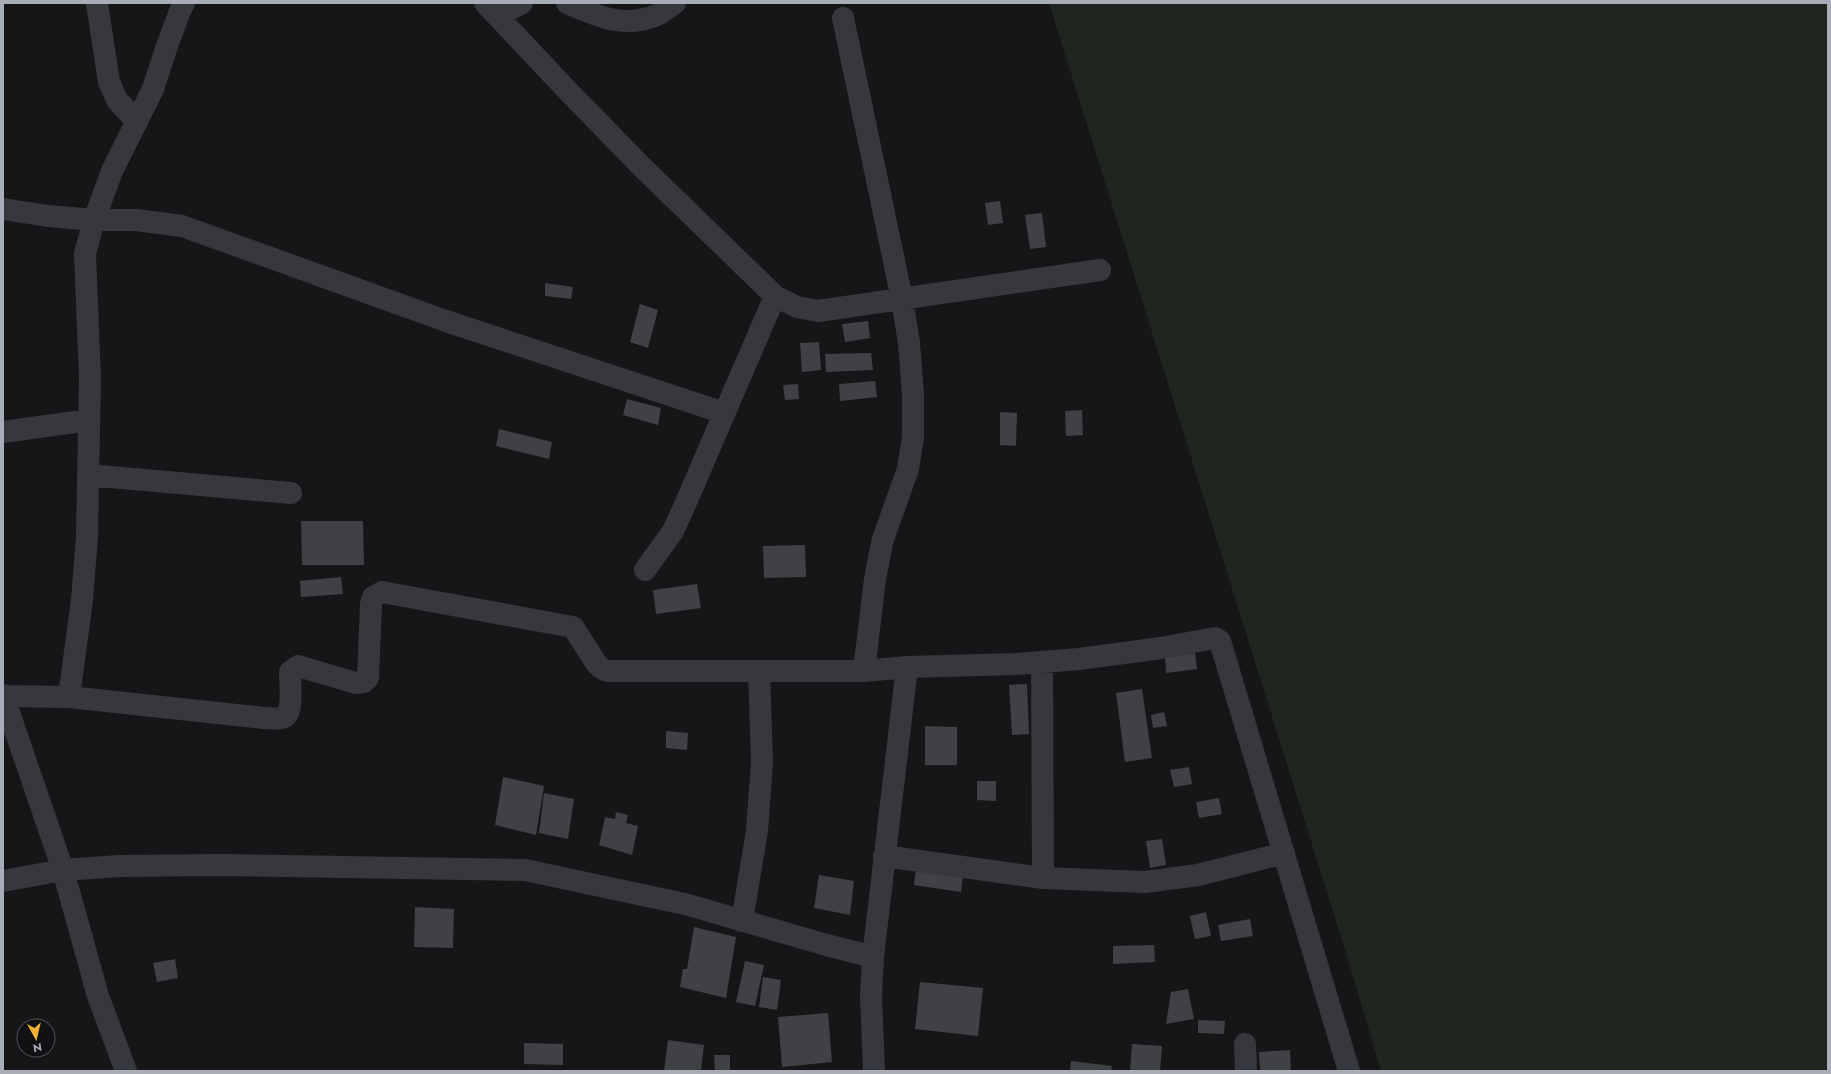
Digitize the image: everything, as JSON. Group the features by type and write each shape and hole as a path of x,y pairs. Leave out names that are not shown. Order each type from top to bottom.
{"street":[{"path":"97,3 109,82 117,100 137,122"},
{"path":"69,697 82,600 87,536 89,420 88,313 85,254 94,220 112,171 153,89 166,46 184,3"},
{"path":"492,10 522,3"},
{"path":"567,3 604,19 629,21 657,15 675,3"},
{"path":"492,10 642,167 775,296 797,308 818,311 1100,270"},
{"path":"843,18 902,299 909,343 913,394 914,437 908,469 883,539 875,579 864,671"},
{"path":"3,209 48,216 94,220 136,220 182,226 446,321 724,413"},
{"path":"645,570 673,531 775,296"},
{"path":"3,432 89,420"},
{"path":"88,475 291,493"},
{"path":"126,1071 98,996 63,870 3,696 69,697 264,718 280,718 286,716 290,709 290,672 298,666 356,682 364,682 368,678 371,604 373,597 382,592 553,625 573,627 596,663 601,668 608,671 864,671 907,667 1042,662 1161,648 1211,638 1218,639 1220,641 1349,1071"},
{"path":"1042,662 1043,878"},
{"path":"874,1071 871,996 873,957 907,667"},
{"path":"742,920 757,831 761,769 759,672"},
{"path":"884,856 1043,878 1145,882 1198,875 1284,854"},
{"path":"3,881 63,870 119,866 219,865 525,870 685,904 873,957"},
{"path":"1245,1044 1246,1071"}],"shaded area":[{"path":"1049,3 1828,3 1828,1071 1381,1071 1346,953"}],"building":[{"path":"1000,201 1003,223 988,225 985,203"},
{"path":"1042,213 1046,247 1030,249 1025,215"},
{"path":"545,283 573,287 571,299 545,296"},
{"path":"640,304 658,310 648,348 630,342"},
{"path":"868,321 870,338 845,342 842,324"},
{"path":"819,342 821,370 802,372 800,343"},
{"path":"871,353 873,370 826,372 825,354"},
{"path":"875,381 877,397 840,401 839,384"},
{"path":"798,384 799,399 785,400 783,385"},
{"path":"627,399 661,408 658,425 623,415"},
{"path":"1082,410 1083,435 1066,436 1065,411"},
{"path":"1000,412 1017,413 1016,446 1000,445"},
{"path":"499,429 552,442 549,459 496,446"},
{"path":"301,521 363,521 364,565 302,565"},
{"path":"805,545 806,577 764,578 763,546"},
{"path":"341,577 343,594 301,597 300,581"},
{"path":"697,584 701,608 656,614 653,590"},
{"path":"1195,653 1197,669 1166,673 1165,657"},
{"path":"1027,684 1029,734 1012,735 1009,685"},
{"path":"1142,689 1152,758 1125,762 1116,693"},
{"path":"1164,712 1167,726 1153,728 1151,715"},
{"path":"925,726 957,727 957,765 925,765"},
{"path":"666,731 688,733 687,750 666,748"},
{"path":"1189,767 1192,784 1174,787 1170,770"},
{"path":"503,777 544,786 536,835 495,825"},
{"path":"977,781 996,781 996,801 977,800"},
{"path":"544,793 574,799 568,839 539,833"},
{"path":"1219,798 1222,814 1199,818 1196,802"},
{"path":"616,812 628,815 626,823 638,826 632,855 599,845 605,817 615,819"},
{"path":"1162,839 1166,865 1150,868 1146,841"},
{"path":"916,870 963,876 961,892 914,885"},
{"path":"819,875 854,881 850,915 814,908"},
{"path":"415,907 454,909 453,948 414,947"},
{"path":"1206,912 1211,936 1195,939 1190,916"},
{"path":"1250,919 1253,936 1221,941 1218,925"},
{"path":"694,927 736,937 726,998 680,987 683,969 687,969"},
{"path":"1154,945 1155,962 1113,964 1113,946"},
{"path":"175,959 178,978 157,982 153,963"},
{"path":"745,961 764,965 755,1006 736,1002"},
{"path":"763,977 781,980 777,1010 759,1007"},
{"path":"920,982 983,988 978,1036 915,1029"},
{"path":"1188,989 1194,1019 1166,1024 1171,992"},
{"path":"828,1013 832,1062 782,1067 778,1017"},
{"path":"1198,1020 1225,1021 1224,1034 1198,1033"},
{"path":"668,1040 704,1045 701,1071 664,1071"},
{"path":"524,1043 563,1044 563,1065 524,1064"},
{"path":"1132,1044 1162,1046 1160,1071 1130,1071"},
{"path":"1290,1050 1291,1071 1260,1071 1259,1052"},
{"path":"714,1055 730,1055 730,1071 715,1071"},
{"path":"1071,1061 1112,1066 1111,1071 1070,1071"}]}
